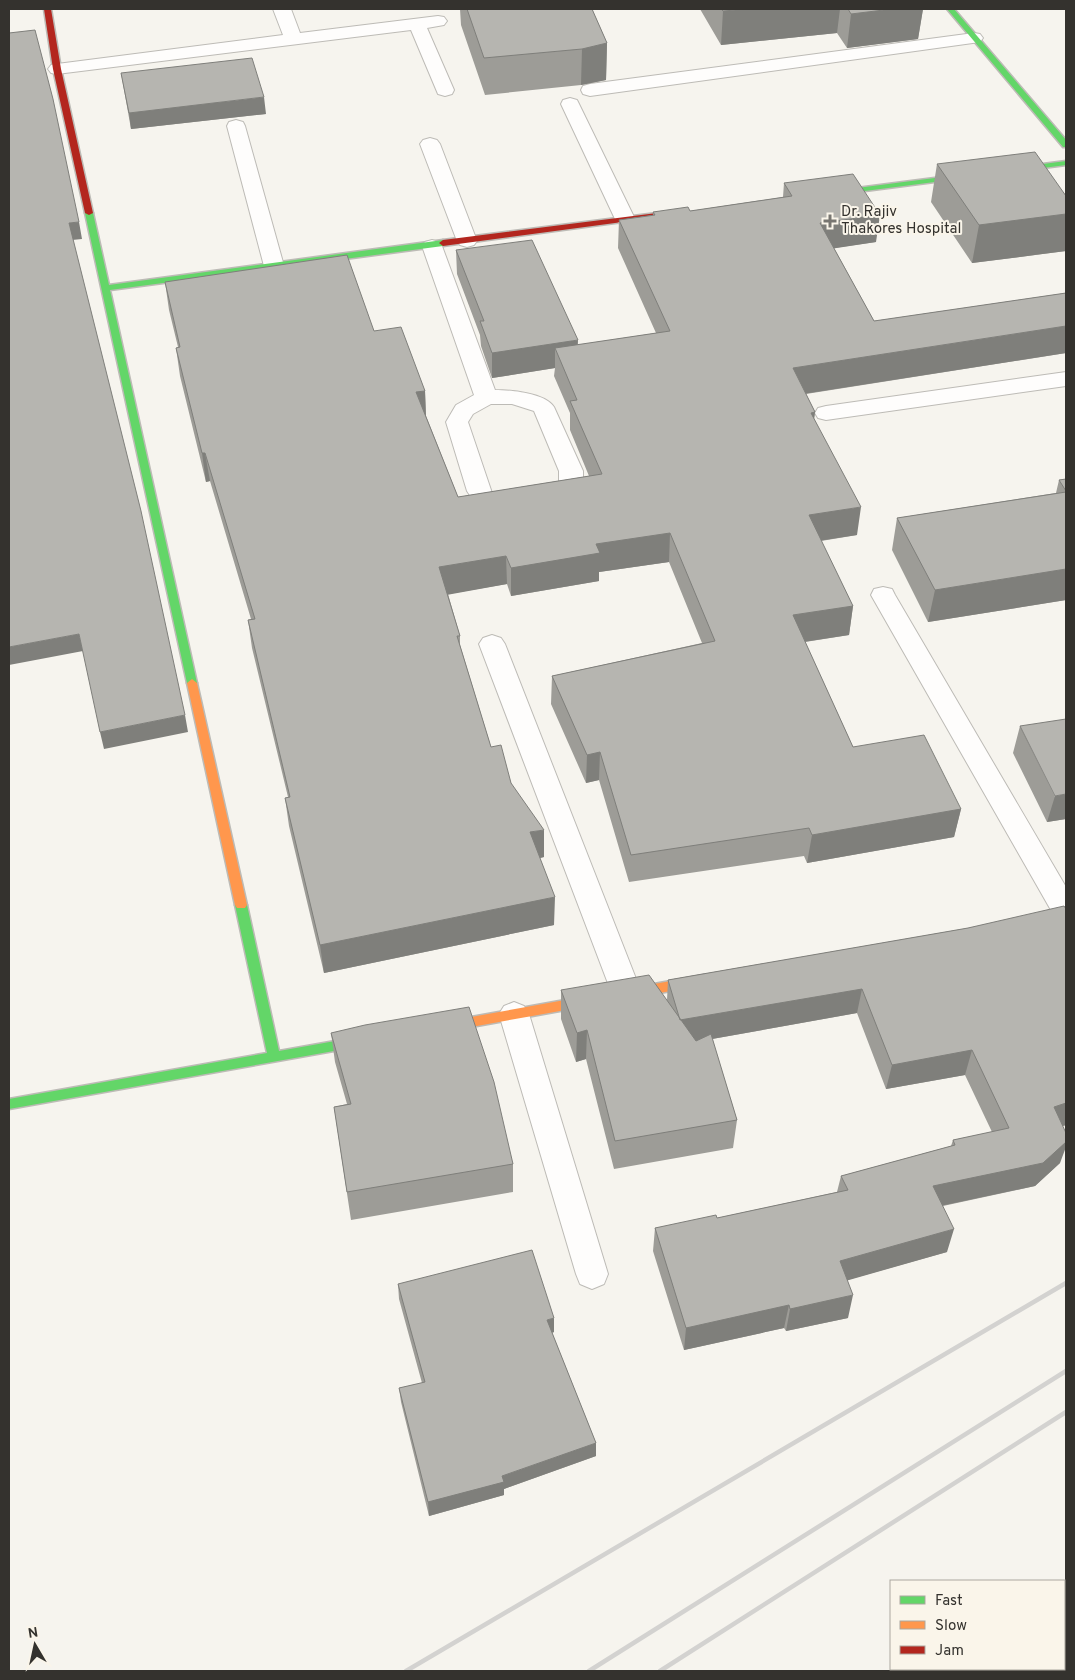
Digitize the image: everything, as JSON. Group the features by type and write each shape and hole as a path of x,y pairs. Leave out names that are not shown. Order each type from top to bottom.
{"street":[{"path":"47,9 57,69 274,1057"},
{"path":"282,9 293,39"},
{"path":"950,9 1066,145"},
{"path":"57,69 438,21"},
{"path":"417,24 445,90"},
{"path":"590,90 974,38"},
{"path":"570,104 625,219"},
{"path":"236,126 274,266"},
{"path":"430,144 467,241"},
{"path":"811,196 1066,163"},
{"path":"106,288 664,214"},
{"path":"432,246 486,397"},
{"path":"826,413 1066,379"},
{"path":"486,397 514,397 543,407 571,470 571,486 560,496 508,506 486,501 479,491 457,422 464,410 486,397"},
{"path":"883,596 1063,914"},
{"path":"492,644 628,994"},
{"path":"428,1030 715,978"},
{"path":"514,1014 592,1274"},
{"path":"9,1104 380,1038"}],"building":[{"path":"467,9 592,9 607,43 582,49 484,58"},
{"path":"721,9 748,9 723,11"},
{"path":"848,9 892,9 851,14"},
{"path":"35,30 53,99 79,222 69,223 141,511 185,715 100,732 79,634 9,647 9,33"},
{"path":"252,58 264,97 129,113 121,73"},
{"path":"1035,152 1066,196 1066,214 979,225 937,164"},
{"path":"853,174 880,215 820,223 874,321 1066,293 1066,326 793,368 815,412 811,413 861,507 809,515 853,606 793,615 853,747 924,735 961,809 812,835 809,828 631,855 600,752 587,755 552,676 715,641 670,533 596,544 600,553 511,568 506,556 439,567 460,636 457,636 491,747 501,745 511,783 544,830 530,832 555,897 320,945 285,798 290,797 248,620 255,619 205,453 202,453 176,348 180,347 165,282 347,255 374,331 401,327 425,391 416,392 458,497 602,474 570,401 577,400 555,348 670,331 619,220 655,215 653,212 688,207 690,211 792,196 784,183"},
{"path":"532,240 578,340 492,353 480,321 484,321 456,250"},
{"path":"1066,479 1066,491 1059,480"},
{"path":"1066,492 1066,569 935,590 897,518"},
{"path":"1066,719 1066,794 1055,796 1020,726"},
{"path":"1064,906 1066,909 1066,1103 1054,1107 1066,1133 1066,1142 1043,1163 933,1186 954,1229 840,1261 853,1295 790,1309 789,1305 686,1328 655,1228 716,1215 717,1218 848,1190 841,1176 955,1145 953,1140 1009,1128 972,1050 892,1065 862,989 680,1020 668,980 968,928"},
{"path":"649,975 696,1041 711,1034 737,1120 615,1141 587,1030 577,1033 561,990"},
{"path":"469,1007 494,1082 513,1164 347,1192 334,1107 351,1104 331,1033 365,1025"},
{"path":"532,1250 554,1318 547,1320 596,1443 502,1476 504,1482 428,1502 399,1388 425,1382 398,1284"}],"railway":[{"path":"406,1671 1066,1283"},
{"path":"589,1671 1066,1371"},
{"path":"660,1671 1066,1412"}],"traffic: fast":[{"path":"950,9 1066,145"},
{"path":"826,194 1066,163"},
{"path":"89,213 192,683"},
{"path":"106,288 443,243"},
{"path":"241,905 274,1057"},
{"path":"9,1104 369,1040"}],"traffic: slow":[{"path":"192,683 241,905"},
{"path":"438,1028 704,980"}],"traffic: jam":[{"path":"47,9 57,69 89,213"},
{"path":"443,243 657,215"}],"place":[{"name":"Dr. Rajiv Thakores Hospital","path":"830,221"}]}
